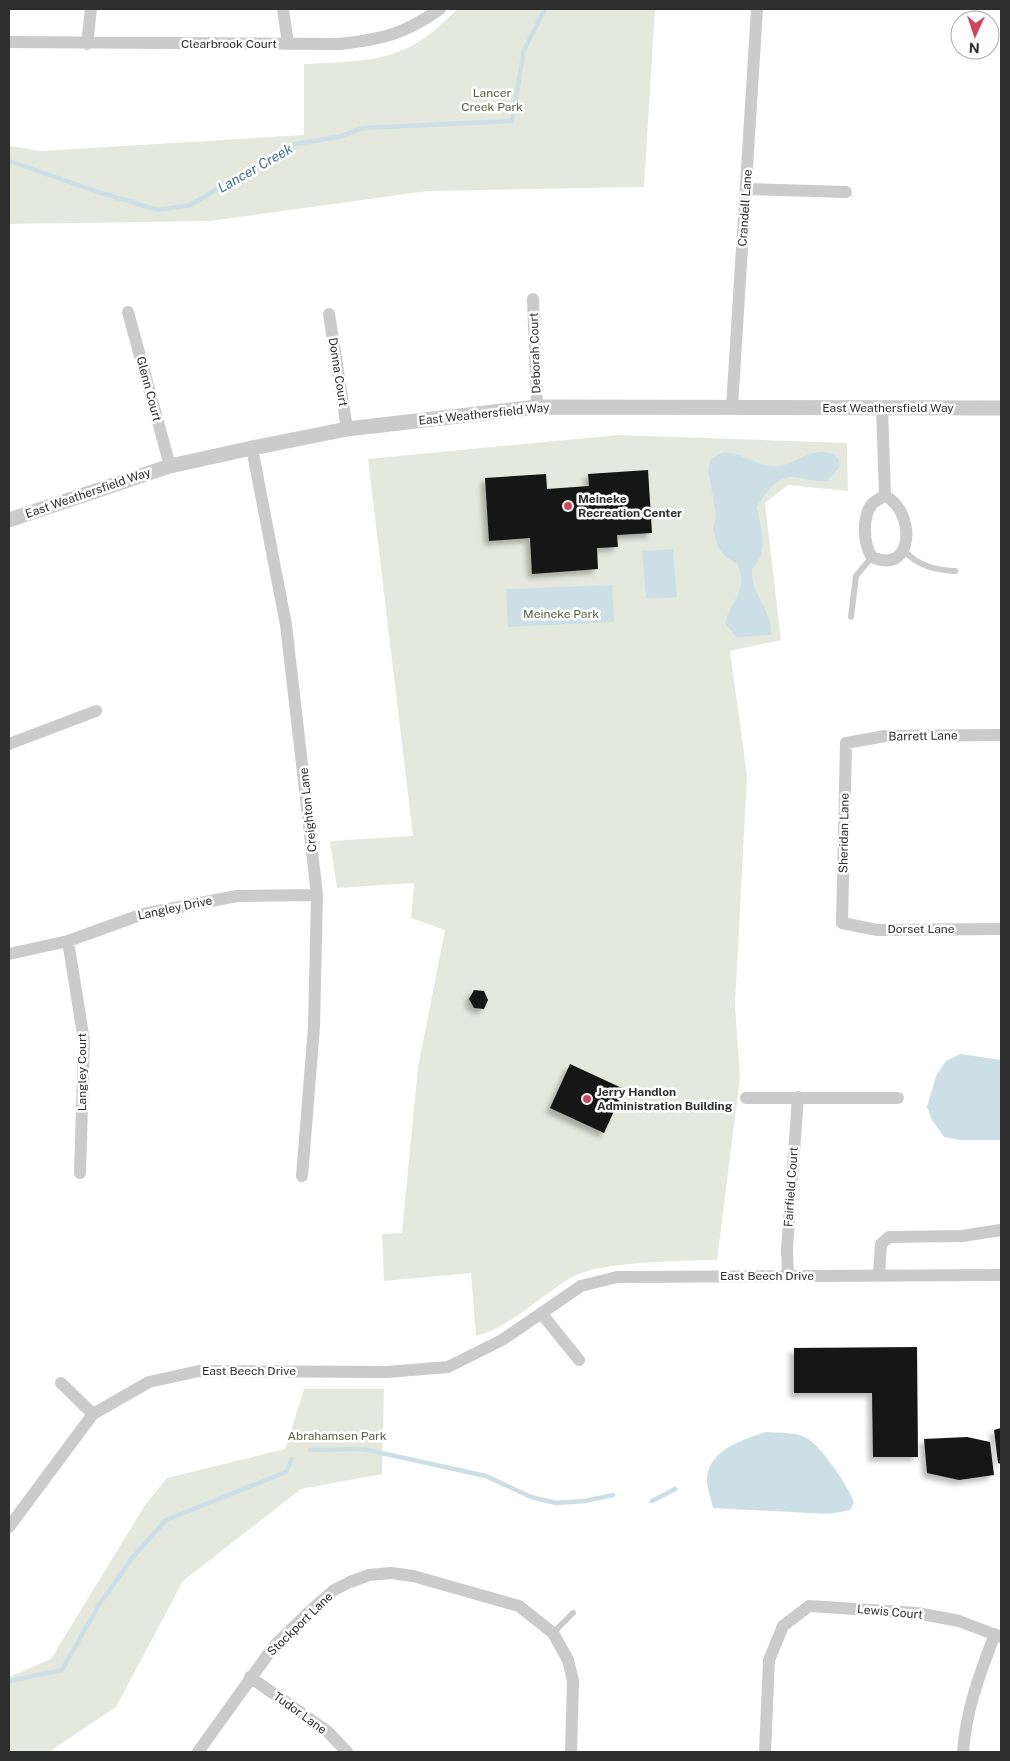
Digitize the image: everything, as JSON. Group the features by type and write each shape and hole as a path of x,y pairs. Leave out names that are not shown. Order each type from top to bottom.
{"street":[{"path":"87,44 90,9"},
{"path":"283,9 288,44"},
{"name":"Clearbrook Court","path":"9,42 87,44 340,44 381,39 418,24 440,9"},
{"name":"Crandell Lane","path":"732,407 757,9"},
{"path":"747,189 846,192"},
{"name":"Deborah Court","path":"533,299 537,407"},
{"name":"Glenn Court","path":"128,312 170,466"},
{"name":"Donna Court","path":"328,314 348,430"},
{"name":"East Weathersfield Way","path":"9,520 170,466 252,448 348,430 537,407 1001,408"},
{"path":"882,408 885,495 897,506 905,522 907,541 904,551 890,561 872,557 868,550 866,517 873,504 885,495"},
{"name":"Creighton Lane","path":"252,448 286,625 317,895 314,1027 302,1176"},
{"path":"9,744 96,711"},
{"name":"Barrett Lane","path":"846,743 885,736 1001,735"},
{"name":"Sheridan Lane","path":"842,923 846,743"},
{"name":"Langley Drive","path":"9,954 68,941 143,914 237,896 317,895"},
{"name":"Dorset Lane","path":"842,923 877,930 1001,929"},
{"name":"Langley Court","path":"68,941 84,1041 80,1173"},
{"path":"746,1098 898,1098"},
{"name":"Fairfield Court","path":"788,1276 787,1249 798,1098"},
{"path":"879,1275 882,1244 889,1237 962,1236 1001,1230"},
{"name":"East Beech Drive","path":"9,1527 93,1414 149,1382 199,1371 387,1372 448,1367 502,1340 581,1286 617,1277 1001,1276"},
{"path":"541,1313 579,1360"},
{"path":"61,1383 93,1414"},
{"name":"Stockport Lane","path":"198,1752 274,1646 334,1590 369,1575 391,1573 413,1576 498,1598 519,1606 553,1632"},
{"name":"Lewis Court","path":"765,1752 770,1660 783,1626 808,1606 917,1613 959,1621 998,1635"},
{"path":"553,1632 568,1660 573,1681 571,1752"},
{"path":"963,1752 965,1728 974,1687 998,1635"},
{"name":"Tudor Lane","path":"250,1677 328,1732 347,1752"}],"lane":[{"path":"904,551 916,562 933,570 955,571"},
{"path":"851,616 856,576 872,557"},
{"path":"553,1632 573,1613"}],"green space":[{"name":"Lancer Creek Park","path":"458,9 655,9 644,187 428,191 210,221 9,224 9,146 41,151 304,135 304,64 368,60 398,52 426,37"},
{"name":"Meineke Park","path":"618,435 847,443 848,491 788,485 765,503 781,640 730,651 747,776 735,1005 740,1078 717,1260 641,1263 583,1272 570,1278 502,1325 476,1336 471,1273 384,1281 382,1234 402,1233 418,1067 445,930 411,918 414,883 337,888 330,841 413,836 368,459"},
{"name":"Abrahamsen Park","path":"304,1389 384,1389 382,1474 301,1489 183,1581 116,1707 49,1752 9,1752 9,1677 51,1659 145,1505 167,1478 285,1449"}],"shaded area":[{"path":"723,452 771,466 783,465 809,454 821,452 834,454 839,460 840,467 827,481 786,478 771,488 757,507 763,548 758,562 752,569 752,578 769,618 771,635 736,637 725,623 738,595 741,582 737,564 726,557 718,547 713,530 716,515 708,469 711,459"},
{"path":"673,549 677,597 646,599 642,551"},
{"path":"612,585 614,622 508,627 506,589"},
{"path":"960,1054 1001,1060 1001,1140 959,1140 944,1137 932,1120 927,1107 936,1076 946,1061"},
{"path":"766,1432 796,1434 811,1441 826,1457 847,1487 854,1503 850,1510 829,1514 713,1508 707,1477 709,1467 714,1459 721,1452 738,1442"}],"building":[{"name":"Meineke Recreation Center","path":"648,470 652,533 617,535 618,547 597,548 598,569 532,574 530,538 489,541 485,478 546,474 547,489 589,486 588,474"},
{"path":"474,990 484,991 488,1000 484,1009 474,1008 469,999"},
{"name":"Jerry Handlon Administration Building","path":"570,1064 624,1089 604,1133 550,1108"},
{"path":"917,1347 918,1457 873,1457 872,1393 794,1393 794,1348"},
{"path":"1001,1428 1001,1464 998,1463 994,1430"},
{"path":"967,1437 990,1442 994,1475 959,1480 927,1473 924,1439"}],"waterway":[{"name":"Lancer Creek","path":"9,161 98,192 158,210 190,205 295,144 338,137 364,128 512,121 524,50 545,9"},
{"path":"310,1450 363,1449 486,1476 531,1497 556,1503 585,1501 613,1495"},
{"path":"9,1681 62,1670 99,1605 132,1558 166,1520 286,1472 292,1459"},
{"path":"652,1501 675,1489"}],"place":[{"name":"Meineke Recreation Center","path":"568,506"},
{"name":"Jerry Handlon Administration Building","path":"587,1099"}]}
